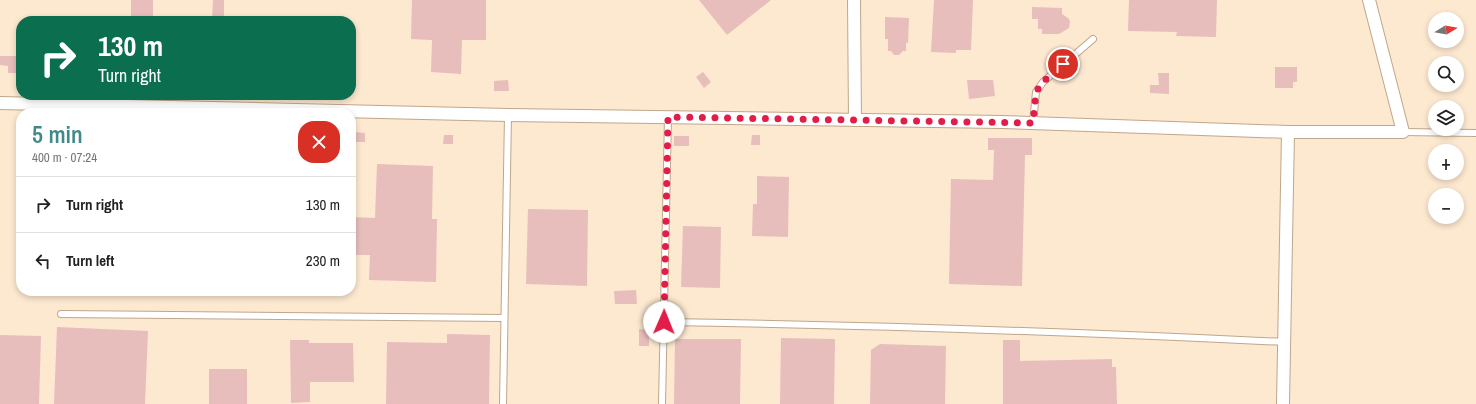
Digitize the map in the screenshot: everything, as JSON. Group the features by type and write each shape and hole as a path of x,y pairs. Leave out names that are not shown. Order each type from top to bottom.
{"street":[{"path":"854,0 855,120"},
{"path":"356,111 1033,123 1288,132 1403,132 1369,0"},
{"path":"0,103 231,108"},
{"path":"1283,404 1288,132"}],"lane":[{"path":"1033,123 1036,92 1039,87 1093,39"},
{"path":"503,404 508,114"},
{"path":"662,404 668,117"},
{"path":"1403,132 1476,133"},
{"path":"61,314 504,318"},
{"path":"664,322 933,327 1284,342"}],"building":[{"path":"131,0 153,0 153,16 131,16"},
{"path":"213,0 224,0 224,16 212,16"},
{"path":"412,0 486,0 486,40 462,40 461,74 431,72 432,40 411,39"},
{"path":"699,0 771,0 727,35"},
{"path":"934,0 973,0 971,50 956,50 956,53 931,52"},
{"path":"1129,0 1217,0 1216,37 1176,36 1177,32 1128,31"},
{"path":"1032,7 1062,8 1062,14 1070,21 1069,28 1059,34 1042,34 1042,29 1038,29 1038,19 1032,19"},
{"path":"885,17 909,18 908,43 906,43 906,51 903,51 899,55 894,55 891,51 888,51 888,39 885,39"},
{"path":"0,56 16,56 16,73 8,73 8,66 0,65"},
{"path":"1275,67 1297,67 1297,82 1293,82 1293,88 1275,88"},
{"path":"703,72 711,82 704,88 696,77"},
{"path":"1158,73 1169,73 1169,94 1150,93 1150,85 1159,85"},
{"path":"508,80 509,91 494,91 494,81"},
{"path":"967,80 993,80 995,96 969,99"},
{"path":"356,132 365,133 365,142 356,142"},
{"path":"444,135 453,135 453,144 443,144"},
{"path":"752,135 760,135 760,145 751,145"},
{"path":"674,136 689,136 689,146 674,146"},
{"path":"988,138 1032,138 1032,155 1025,155 1022,286 949,284 951,179 993,180 994,150 988,150"},
{"path":"377,164 433,166 432,219 437,219 436,282 369,280 370,255 356,255 356,217 375,218"},
{"path":"757,176 789,177 788,237 752,236 753,204 757,204"},
{"path":"528,209 588,210 587,286 526,284"},
{"path":"683,226 721,227 720,288 681,287"},
{"path":"636,290 637,304 615,304 614,291"},
{"path":"57,327 148,331 145,404 54,404"},
{"path":"639,329 649,330 649,346 639,346"},
{"path":"447,334 490,335 489,404 386,404 387,342 447,343"},
{"path":"0,335 41,336 39,404 0,404"},
{"path":"781,338 835,339 834,404 780,404"},
{"path":"675,339 741,339 740,404 674,404"},
{"path":"290,340 309,340 309,343 353,343 354,382 310,382 310,402 291,403"},
{"path":"1003,340 1020,340 1020,361 1112,359 1112,367 1116,367 1117,404 1003,404"},
{"path":"880,344 946,346 945,404 870,404 871,350"},
{"path":"209,369 247,369 247,404 209,404"}],"route":[{"path":"664,322 668,117 1033,123 1036,92 1043,82 1063,64"}]}
